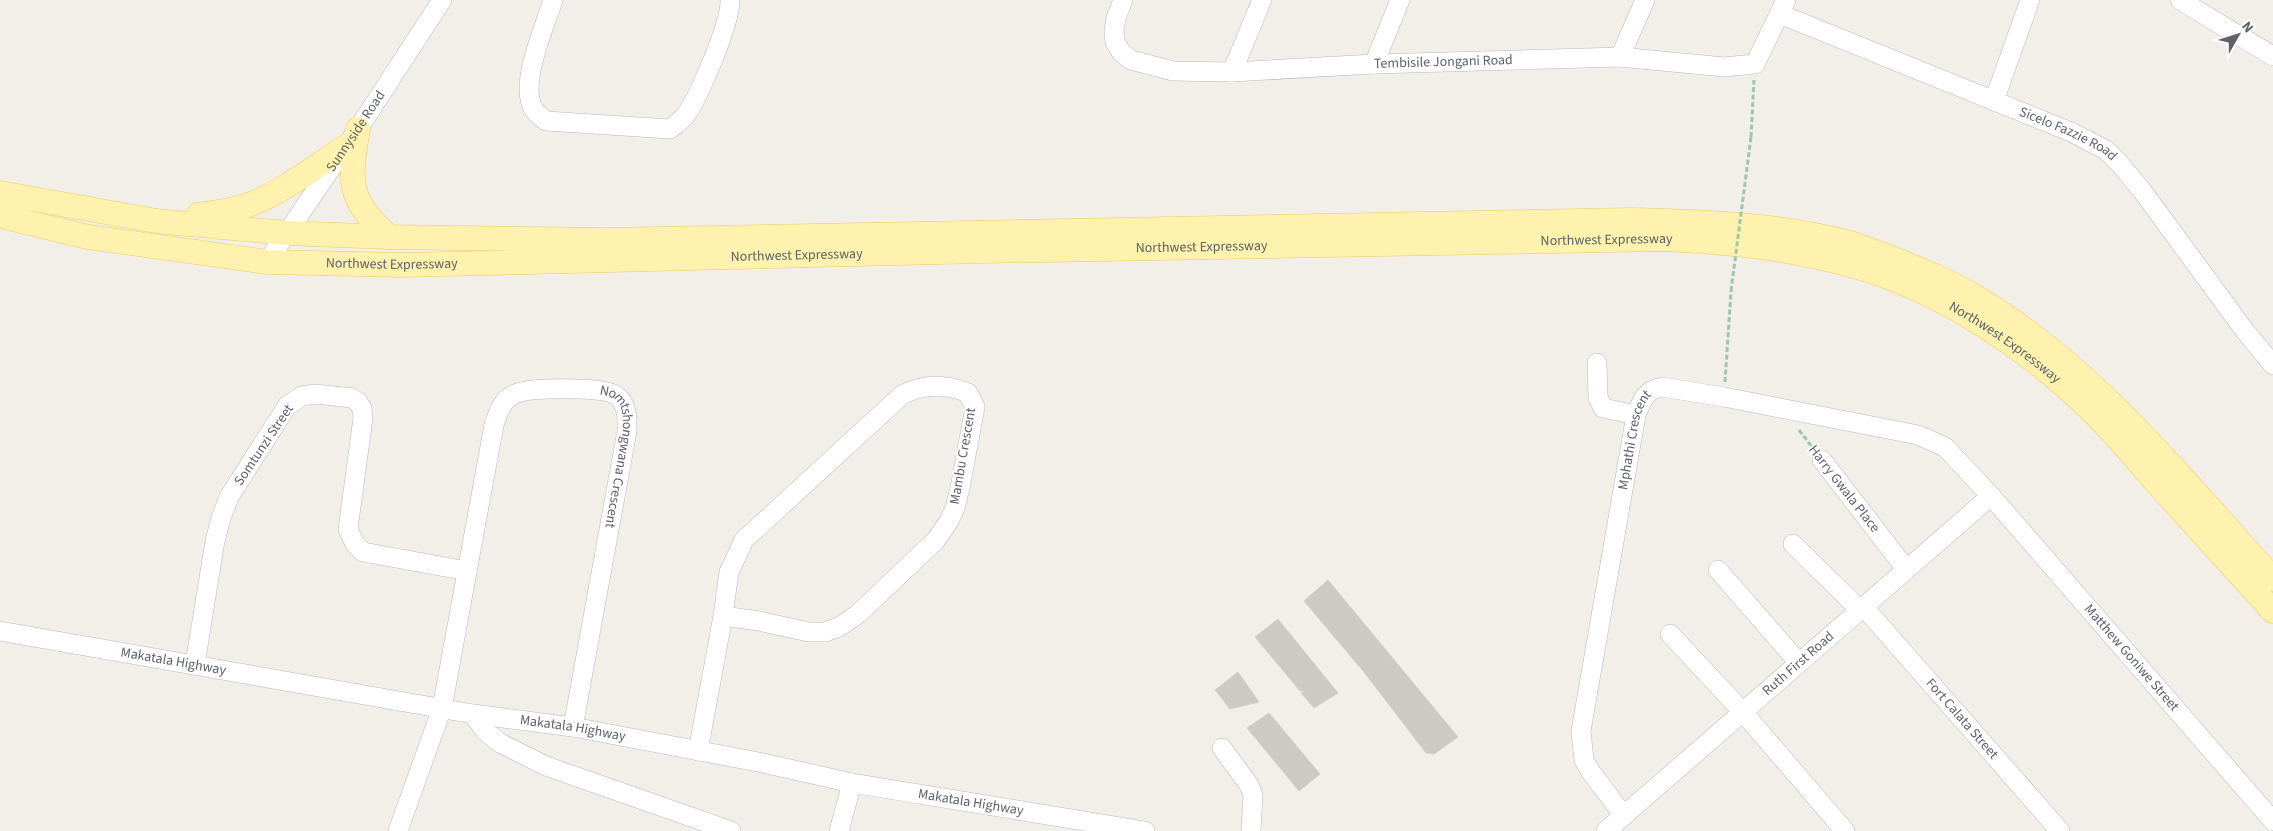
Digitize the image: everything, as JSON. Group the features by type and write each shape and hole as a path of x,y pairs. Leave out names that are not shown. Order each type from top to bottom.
{"main road":[{"path":"156,221 233,210 253,203 274,193 352,138"},
{"path":"352,138 352,179 355,193 361,208 389,237"},
{"name":"Northwest Expressway","path":"0,193 156,221 286,233 389,237 616,239 1632,220 1712,223 1786,229 1851,243 1918,269 1974,296 2043,342 2103,394 2273,578"},
{"name":"Northwest Expressway","path":"0,216 88,237 267,262 403,265 1663,239 1726,242 1796,252 1855,266 1927,294 1993,330 2048,371 2094,413 2273,612"}],"street":[{"name":"Sunnyside Road","path":"267,262 352,138 442,0"},
{"path":"553,0 529,78 530,95 534,110 546,121 670,129 684,117 694,101 727,22 730,0"},
{"name":"Tembisile Jongani Road","path":"1123,0 1116,18 1115,42 1121,52 1131,60 1172,71 1232,72 1374,64 1620,57 1724,67 1755,64"},
{"path":"1232,72 1262,0"},
{"path":"1374,64 1400,0"},
{"path":"1620,57 1645,0"},
{"path":"1994,101 2030,0"},
{"path":"2180,0 2273,56"},
{"path":"1755,64 1783,7"},
{"name":"Sicelo Fazzie Road","path":"1783,7 1994,101 2071,132 2106,150 2143,192 2245,331 2273,365"},
{"path":"1598,362 1598,397 1603,408 1636,415"},
{"name":"Mambu Crescent","path":"698,751 723,616 729,572 744,540 902,395 912,390 929,386 968,393 974,406 958,495 949,521 936,540 858,614 839,627 825,632 809,632 759,621 723,616"},
{"name":"Mphathi Crescent","path":"1618,825 1588,766 1582,748 1580,731 1636,415 1642,400 1654,389 1662,387 1724,397 1918,435 1951,453 1991,496"},
{"name":"Nomtshongwana Crescent","path":"398,831 442,708 494,425 500,409 506,400 514,394 528,390 602,391 619,398 625,406 627,414 627,432 573,728"},
{"name":"Somtunzi Street","path":"195,664 215,541 229,497 287,406 302,396 315,394 352,398 358,402 362,409 363,418 348,529 354,544 363,552 467,572"},
{"name":"Harry Gwala Place","path":"1822,460 1906,569"},
{"name":"Ruth First Road","path":"1618,825 1742,711 1991,496"},
{"name":"Matthew Goniwe Street","path":"1991,496 2273,821"},
{"name":"Fort Calata Street","path":"1793,544 1861,607 2060,831"},
{"path":"1718,570 1798,662"},
{"name":"Makatala Highway","path":"0,631 473,714 573,728 698,751 852,783 1114,828 1145,831"},
{"path":"1670,634 1742,711 1845,831"},
{"path":"473,714 485,731 500,743 546,766 731,831"},
{"path":"1222,748 1249,785 1253,795 1251,831"},
{"path":"839,831 852,783"}],"path":[{"path":"1724,397 1731,291 1751,137 1755,64"},
{"name":"Harry Gwala Place","path":"1782,408 1822,460"}],"building":[{"path":"1328,580 1458,737 1434,754 1426,753 1364,672 1304,601"},
{"path":"1278,619 1338,693 1314,708 1301,693 1306,690 1300,691 1255,637"},
{"path":"1238,672 1259,702 1230,709 1215,690"},
{"path":"1269,713 1320,774 1299,791 1247,728"}]}
